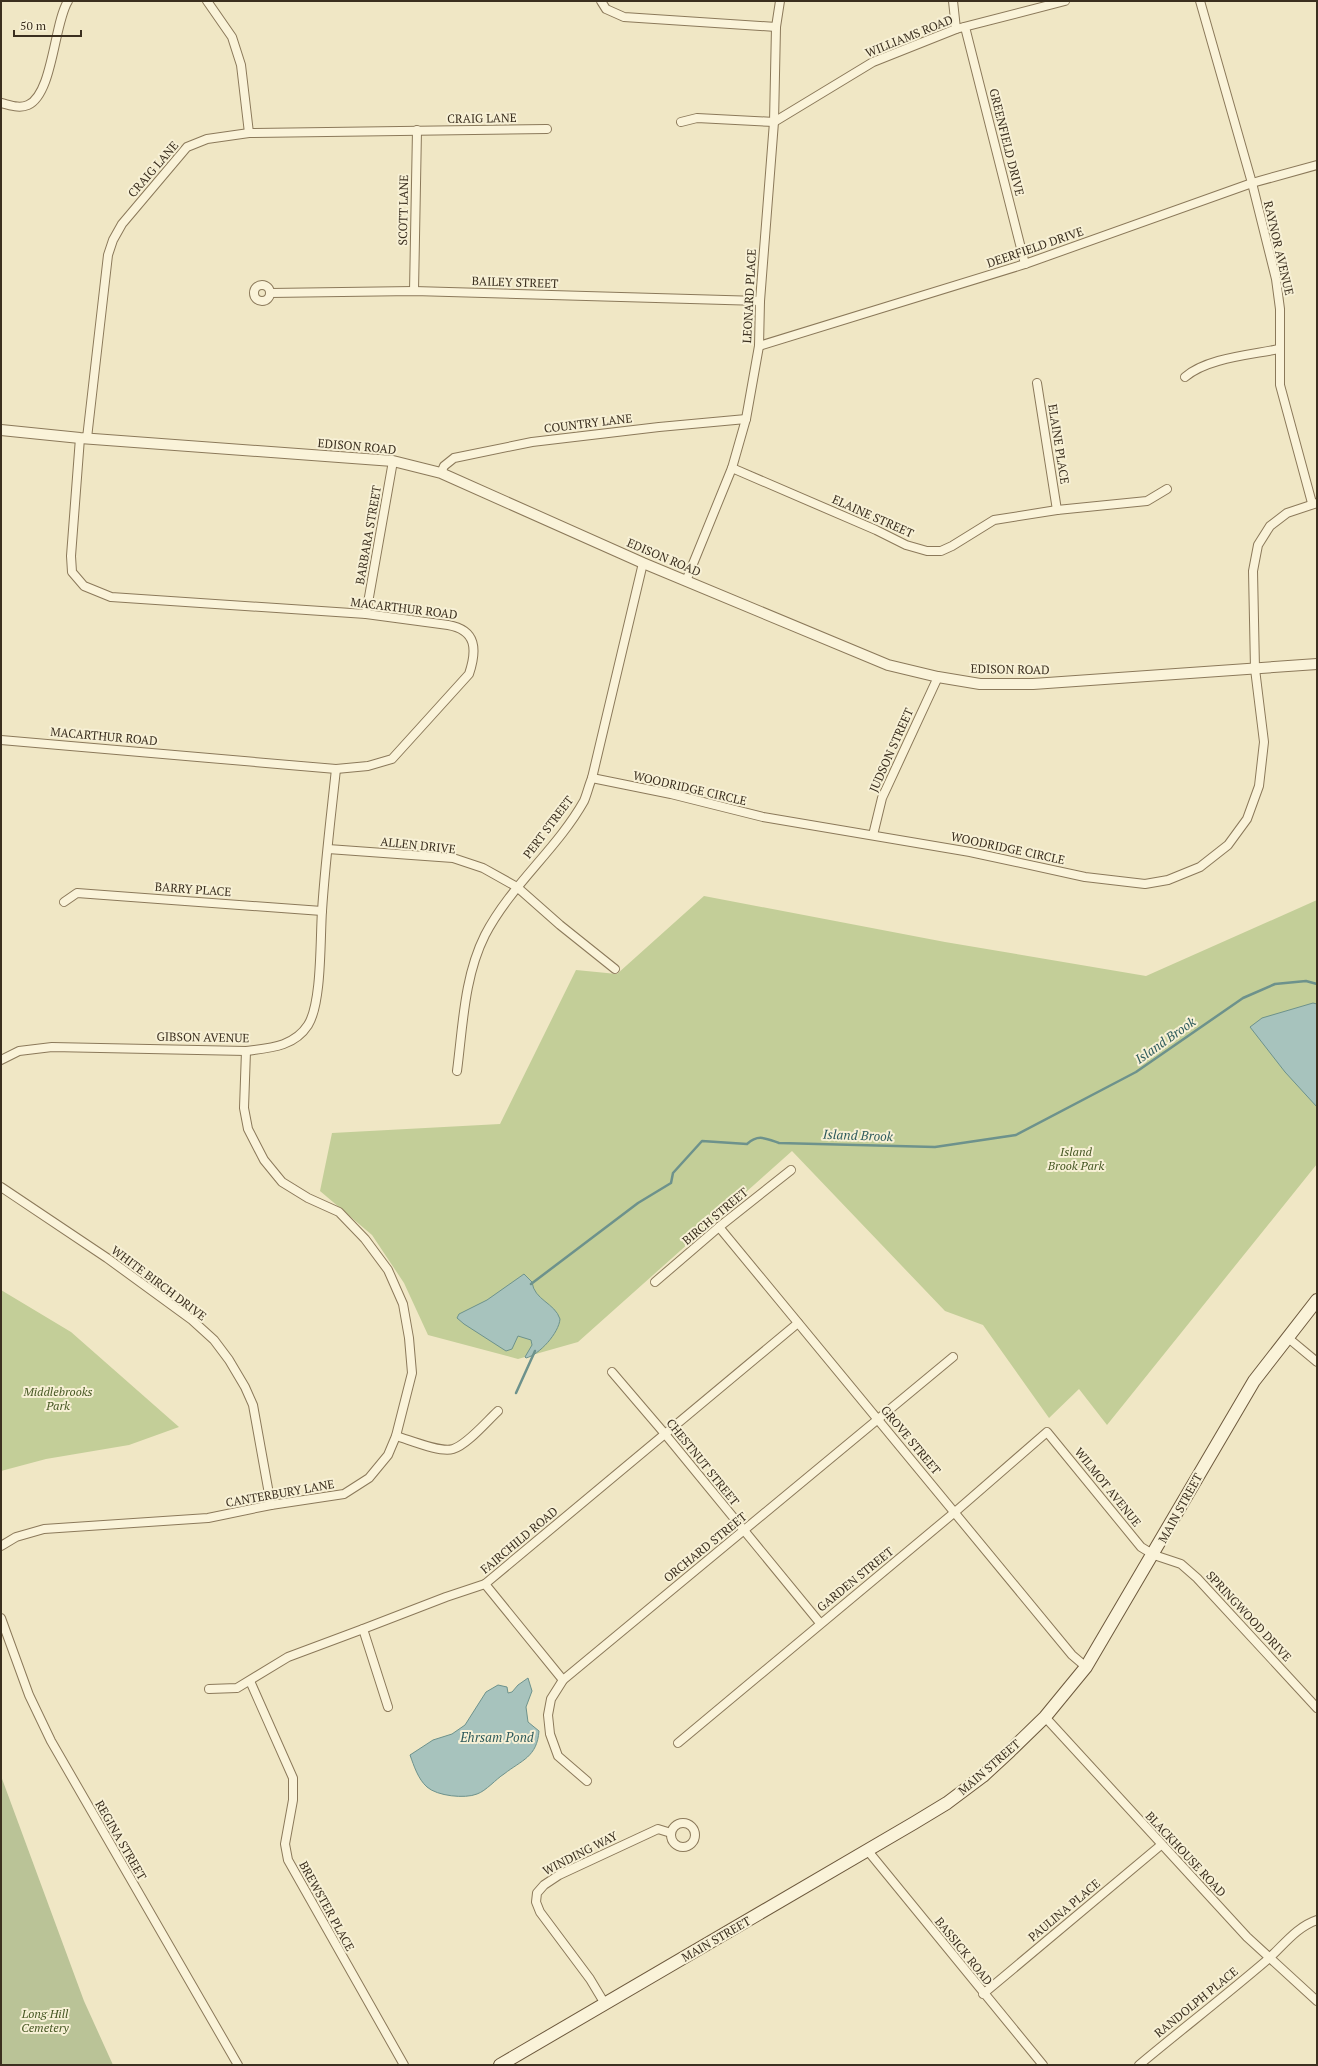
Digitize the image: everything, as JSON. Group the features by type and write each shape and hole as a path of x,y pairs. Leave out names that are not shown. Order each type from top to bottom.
{"main road":[{"name":"MAIN STREET","path":"500,2065 868,1851 947,1803 983,1776 1044,1717 1086,1667 1154,1554 1217,1442 1251,1386 1287,1337 1317,1300"}],"street":[{"path":"1,103 17,107 28,105 38,98 44,84 68,1"},
{"path":"207,1 232,37 241,65 249,133"},
{"path":"601,1 606,9 624,17 776,27"},
{"name":"LEONARD PLACE","path":"686,581 732,468 746,419 759,346 760,301 774,122 776,27 780,1"},
{"name":"GREENFIELD DRIVE","path":"952,1 961,28 1025,264"},
{"name":"WILLIAMS ROAD","path":"774,122 873,62 961,28 1065,1"},
{"name":"RAYNOR AVENUE","path":"1200,1 1252,183 1277,287 1280,309 1280,385 1314,503"},
{"path":"681,122 697,118 774,122"},
{"name":"CRAIG LANE","path":"84,438 108,255 113,240 122,224 187,147 207,139 249,133 548,129"},
{"name":"SCOTT LANE","path":"414,291 417,130"},
{"name":"DEERFIELD DRIVE","path":"759,346 1025,264 1252,183 1317,165"},
{"name":"BAILEY STREET","path":"270,293 414,291 760,301"},
{"path":"1185,377 1194,370 1206,364 1279,349"},
{"name":"ELAINE PLACE","path":"1037,383 1056,510"},
{"name":"COUNTRY LANE","path":"441,473 444,466 454,458 532,442 659,427 746,419"},
{"name":"EDISON ROAD","path":"1,430 84,438 393,461 441,473 643,563 888,665 938,677 980,684 1033,684 1317,664"},
{"name":"MACARTHUR ROAD","path":"1,740 336,769 368,766 392,759 469,674 474,658 472,641 460,627 366,614 111,597 84,586 72,572 71,556 84,438"},
{"name":"BARBARA STREET","path":"366,614 393,461"},
{"name":"ELAINE STREET","path":"732,468 876,530 906,545 927,551 941,551 952,546 994,520 1056,510 1147,501 1167,488"},
{"name":"WOODRIDGE CIRCLE","path":"592,778 671,794 763,817 970,852 1085,876 1145,884 1168,880 1200,867 1228,846 1247,819 1259,786 1264,742 1255,669 1252,572 1258,545 1270,526 1287,513 1314,503"},
{"name":"PERT STREET","path":"457,1071 468,986 474,963 486,935 517,887 568,825 584,800 592,778 643,563"},
{"name":"JUDSON STREET","path":"873,835 882,798 938,677"},
{"name":"GIBSON AVENUE","path":"1,1060 19,1052 52,1047 246,1051 276,1047 295,1039 308,1025 314,1006 319,976 322,911 336,769"},
{"name":"ALLEN DRIVE","path":"328,849 453,858 483,868 517,887 560,925 615,969"},
{"name":"BARRY PLACE","path":"64,902 77,893 322,911"},
{"name":"CANTERBURY LANE","path":"1,1546 16,1537 44,1529 208,1518 271,1505 344,1494 369,1478 388,1455 396,1436 412,1373 409,1338 403,1304 388,1270 360,1233 339,1212 308,1198 282,1182 264,1160 248,1129 244,1108 246,1051"},
{"name":"BIRCH STREET","path":"656,1282 719,1227 791,1170"},
{"name":"WHITE BIRCH DRIVE","path":"1,1187 107,1258 192,1320 214,1340 229,1360 253,1405 271,1505"},
{"name":"GROVE STREET","path":"719,1227 878,1418 1072,1656 1086,1667"},
{"name":"FAIRCHILD ROAD","path":"209,1689 237,1688 288,1657 363,1630 446,1597 485,1584 798,1323"},
{"path":"1287,1337 1317,1362"},
{"name":"ORCHARD STREET","path":"587,1780 558,1756 550,1734 548,1715 551,1699 563,1680 744,1532 878,1418 953,1357"},
{"name":"CHESTNUT STREET","path":"612,1372 665,1434 820,1623"},
{"path":"396,1436 439,1449 453,1449 466,1441 498,1411"},
{"name":"WILMOT AVENUE","path":"1047,1432 1141,1546 1154,1554"},
{"name":"GARDEN STREET","path":"678,1743 820,1623 955,1512 1047,1432"},
{"name":"SPRINGWOOD DRIVE","path":"1154,1554 1181,1564 1197,1578 1317,1708"},
{"path":"485,1584 563,1680"},
{"name":"REGINA STREET","path":"1,1618 29,1695 51,1741 238,2065"},
{"path":"363,1630 388,1707"},
{"name":"BREWSTER PLACE","path":"250,1681 293,1778 293,1800 285,1844 288,1860 404,2065"},
{"name":"BLACKHOUSE ROAD","path":"1044,1717 1161,1845 1268,1958 1317,2001"},
{"name":"WINDING WAY","path":"605,2004 577,1960 540,1912 536,1902 537,1893 544,1885 559,1875 615,1848 658,1829 671,1833"},
{"name":"PAULINA PLACE","path":"983,1994 1161,1845"},
{"name":"BASSICK ROAD","path":"868,1851 983,1994 1043,2065"},
{"name":"RANDOLPH PLACE","path":"1139,2065 1268,1958 1294,1934 1317,1920"}],"green space":[{"name":"Island Brook Park","path":"704,896 945,942 1146,976 1317,900 1317,1164 1107,1425 1079,1389 1049,1418 983,1325 945,1311 792,1151 578,1342 518,1359 428,1335 404,1283 372,1235 320,1191 332,1133 500,1124 576,970 617,974"},
{"name":"Middlebrooks Park","path":"1,1290 71,1332 179,1427 129,1445 46,1459 1,1471"},
{"name":"Long Hill Cemetery","path":"1,1776 84,2001 113,2065 1,2065"}],"water":[{"path":"1313,1003 1317,1004 1317,1107 1285,1072 1250,1027 1262,1018"},
{"path":"524,1274 532,1282 540,1297 554,1309 560,1319 556,1331 548,1343 537,1353 526,1358 525,1357 532,1345 531,1340 518,1336 512,1349 506,1351 457,1318 459,1314 487,1300"},
{"name":"Ehrsam Pond","path":"528,1678 532,1691 526,1707 528,1722 539,1731 538,1740 528,1757 484,1790 472,1796 451,1796 437,1793 427,1787 419,1776 410,1755 433,1740 452,1734 465,1725 486,1692 498,1685 507,1687 508,1693 512,1692 518,1685"}],"waterway":[{"name":"Island Brook","path":"531,1284 638,1203 671,1183 673,1173 702,1141 747,1144 755,1139 762,1138 779,1143 935,1147 1016,1135 1136,1072 1243,998 1275,984 1306,981 1317,984"},
{"name":"Island Brook","path":"516,1393 535,1351"}]}
